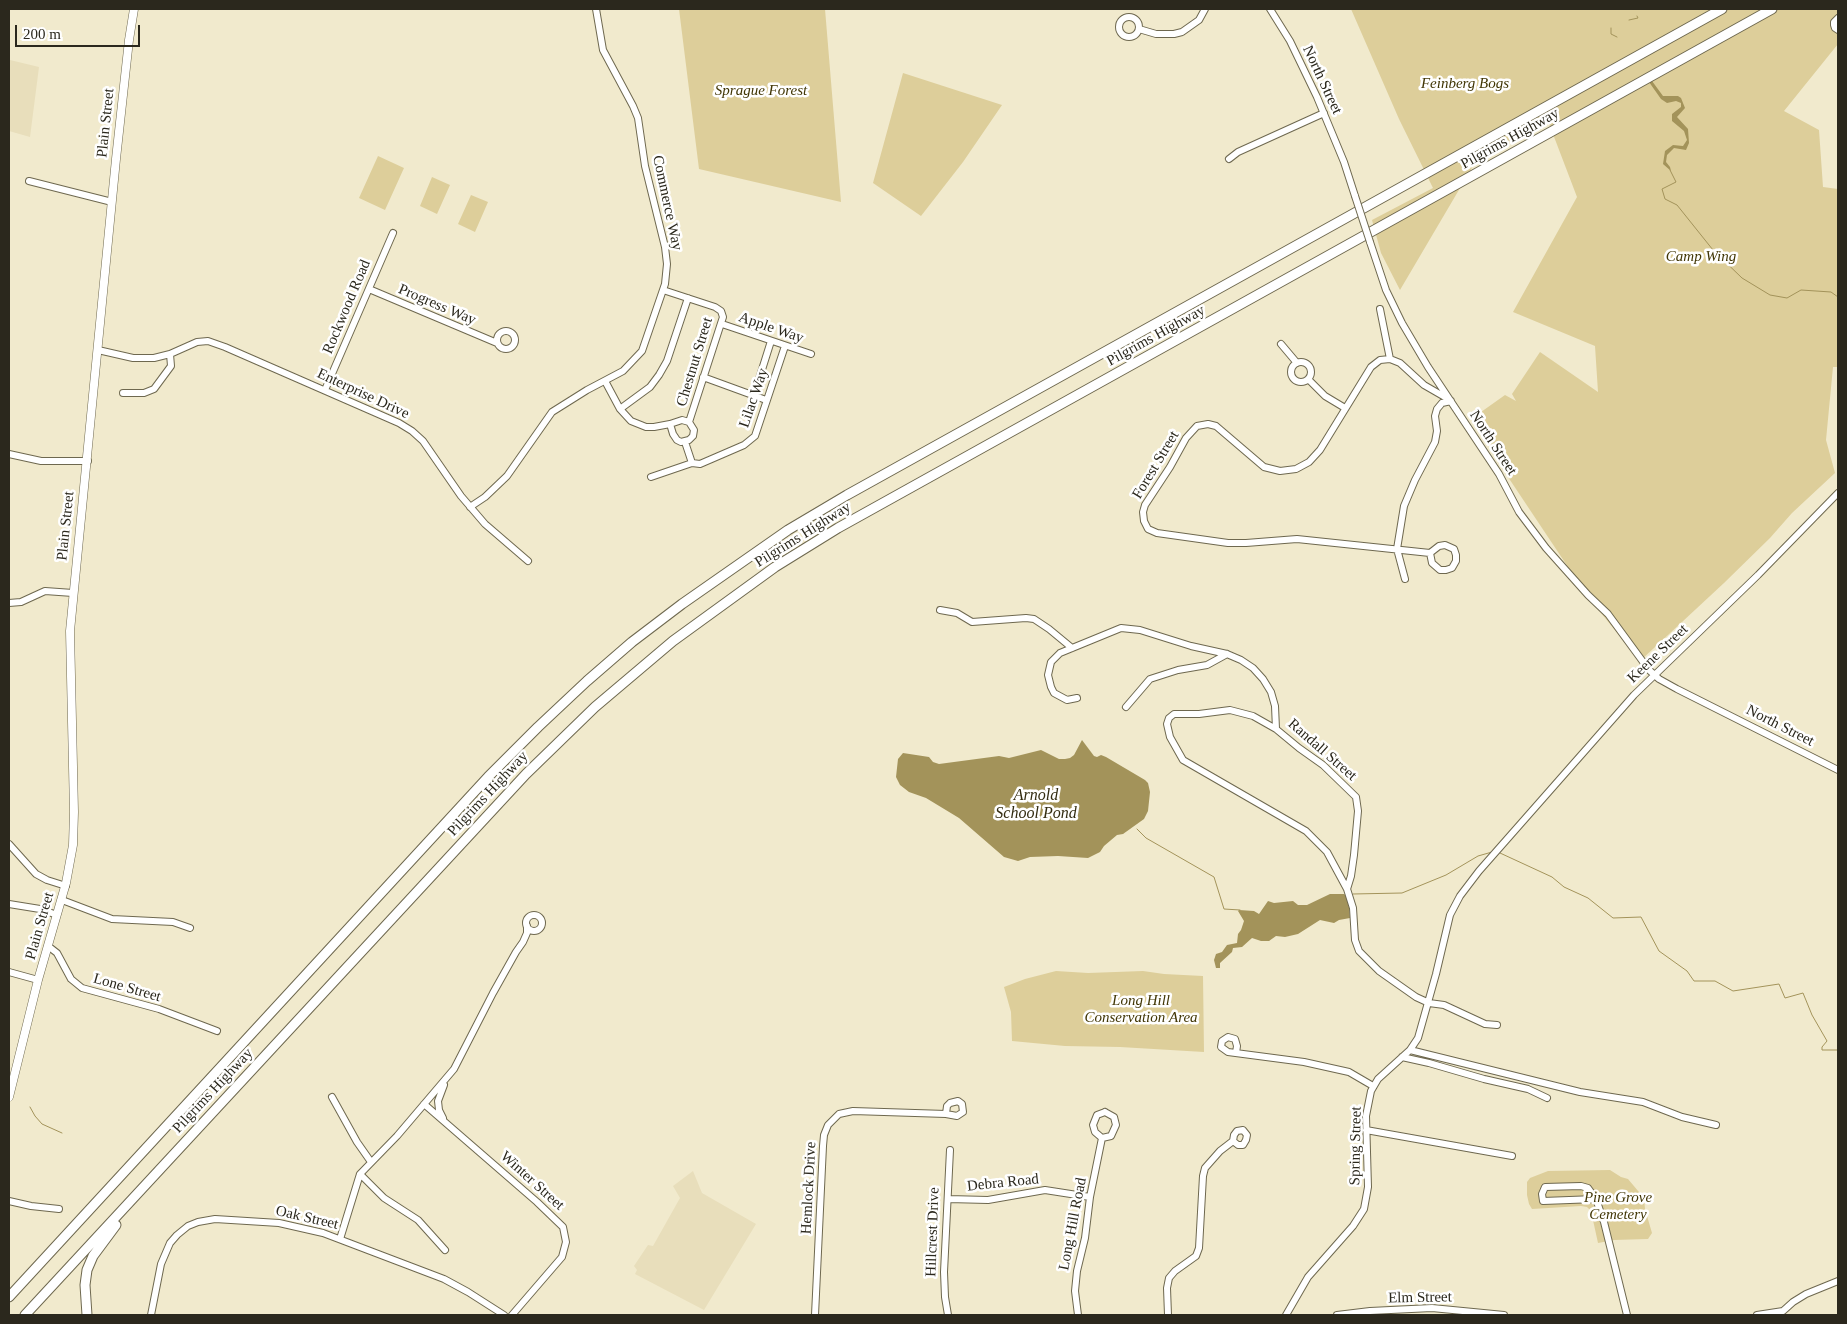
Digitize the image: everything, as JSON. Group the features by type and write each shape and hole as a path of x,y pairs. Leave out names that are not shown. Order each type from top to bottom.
{"highway":[{"name":"Pilgrims Highway","path":"9,1298 488,778 587,681 632,642 682,604 788,530 847,495 1722,9"},
{"name":"Pilgrims Highway","path":"25,1315 546,753 632,675 673,641 799,552 872,509 1772,9"},
{"path":"88,1315 85,1280 88,1265 96,1251 140,1191"}],"main road":[{"name":"Plain Street","path":"9,1097 38,980 66,886 72,856 74,824 70,648 73,593 88,461 128,46 134,9"}],"street":[{"name":"Commerce Way","path":"470,507 490,493 507,476 552,412 623,371 642,351 663,290 667,264 665,247 648,181 638,118 603,50 596,9"},
{"path":"1139,29 1157,34 1182,32 1199,20 1205,9"},
{"name":"North Street","path":"1270,9 1294,48 1324,113 1342,157 1382,279 1396,312 1413,342 1499,474 1514,503 1536,535 1588,595 1608,614 1655,676 1677,689 1838,770"},
{"path":"1838,18 1834,22 1838,30"},
{"path":"1229,159 1238,152 1324,113"},
{"path":"29,181 112,202"},
{"name":"Rockwood Road","path":"325,390 393,233"},
{"name":"Progress Way","path":"368,289 497,343"},
{"name":"Chestnut Street","path":"663,290 714,307 721,311 723,317 689,422"},
{"path":"620,409 650,387 659,374 667,360 688,298"},
{"path":"1380,309 1390,359 1400,363 1424,385 1451,401"},
{"name":"Apple Way","path":"722,324 811,354"},
{"name":"Enterprise Drive","path":"98,350 133,358 154,358 170,354 197,342 208,341 393,419 412,431 427,447 470,507 490,529 528,561"},
{"path":"754,395 771,341"},
{"path":"1281,344 1297,363"},
{"name":"Lilac Way","path":"651,477 692,463 700,464 744,445 755,436 785,346"},
{"path":"123,393 144,393 154,389 171,366 170,354"},
{"name":"Forest Street","path":"1390,359 1380,360 1371,367 1317,454 1305,465 1291,470 1275,470 1264,467 1216,426 1208,424 1196,426 1186,438 1145,505 1143,515 1148,529 1157,533 1246,543 1297,539 1430,553 1439,546 1449,545 1455,552 1456,561 1452,568 1440,570 1432,563 1430,553"},
{"path":"1303,362 1308,365 1311,373 1308,379 1299,381 1294,378 1292,371 1297,363 1303,362"},
{"path":"703,377 766,400"},
{"path":"1308,379 1325,396 1345,408"},
{"path":"604,381 620,409 631,421 638,425 654,427 682,420 689,422 694,430 693,436 685,442"},
{"path":"1405,579 1397,549 1406,499 1437,438 1436,413 1442,403 1451,401"},
{"path":"670,424 677,440 685,442"},
{"path":"685,442 692,463"},
{"path":"9,454 41,461 88,461"},
{"name":"Keene Street","path":"1505,842 1629,700 1754,580 1838,493"},
{"path":"9,603 21,602 45,591 73,593"},
{"path":"940,610 957,613 972,622 1021,618 1034,620 1049,629 1072,648"},
{"name":"Randall Street","path":"1077,698 1067,700 1058,696 1050,687 1049,668 1055,657 1115,629 1140,630 1227,654 1247,664 1268,685 1275,706 1276,729 1323,765 1356,797 1358,816 1352,876 1347,889 1353,908 1355,940 1359,951 1394,982 1429,1003 1444,1005 1485,1024 1497,1025"},
{"path":"1126,707 1150,679 1178,670 1207,665 1227,654"},
{"path":"1276,729 1253,716 1230,710 1174,714 1169,718 1167,724 1170,737 1183,760 1306,831 1327,852 1347,889"},
{"name":"Spring Street","path":"1286,1315 1308,1277 1353,1226 1364,1209 1368,1188 1367,1109 1374,1086 1387,1069 1410,1050 1418,1038 1429,1003 1453,908 1469,884 1505,842"},
{"path":"9,844 36,874 66,886"},
{"path":"62,900 112,919 173,922 190,928"},
{"path":"9,904 40,909 57,915"},
{"path":"340,1239 360,1174 397,1136 446,1080 528,933 526,922 533,915 538,916 542,923 540,927 523,942"},
{"path":"527,926 530,930 536,930"},
{"name":"Lone Street","path":"48,946 57,953 71,979 82,988 163,1011 217,1031"},
{"path":"9,972 38,980"},
{"path":"1410,1050 1580,1092 1643,1102 1682,1117 1716,1125"},
{"path":"1236,1053 1304,1062 1349,1072 1374,1086"},
{"path":"1402,1057 1528,1089 1547,1098"},
{"path":"443,1120 438,1102 446,1080"},
{"path":"332,1097 357,1142 371,1162"},
{"name":"Winter Street","path":"424,1104 563,1227 566,1242 562,1257 512,1315"},
{"name":"Hemlock Drive","path":"815,1315 822,1150 828,1125 839,1114 853,1111 946,1114"},
{"path":"1366,1130 1512,1156"},
{"name":"Long Hill Road","path":"1078,1315 1075,1296 1076,1279 1102,1138"},
{"path":"1168,1315 1167,1288 1169,1278 1175,1271 1196,1256 1200,1248 1205,1168 1220,1150 1233,1141"},
{"name":"Hillcrest Drive","path":"948,1315 944,1280 950,1150"},
{"path":"360,1174 384,1198 418,1220 445,1250"},
{"path":"1596,1199 1543,1201 1542,1194 1545,1187 1582,1186 1588,1188 1596,1199 1604,1222 1627,1315"},
{"name":"Debra Road","path":"948,1199 988,1200 1042,1190 1090,1197"},
{"path":"9,1201 59,1209"},
{"name":"Oak Street","path":"151,1315 161,1264 165,1252 175,1236 192,1224 215,1219 273,1222 308,1228 444,1279 504,1315"},
{"path":"1757,1315 1782,1313 1802,1297 1838,1281"},
{"name":"Elm Street","path":"1336,1315 1370,1311 1432,1308 1504,1315"}],"shaded area":[{"path":"9,9 10,60 39,67 30,137 9,131"},
{"path":"693,1171 702,1193 756,1224 704,1310 635,1274 637,1270 634,1266 648,1245 653,1246 680,1198 673,1186"}],"green space":[{"name":"Sprague Forest","path":"679,9 825,9 841,202 699,169"},
{"name":"Camp Wing","path":"1351,9 1838,9 1838,44 1784,111 1819,130 1823,187 1838,189 1838,367 1833,367 1826,440 1835,473 1792,513 1770,538 1724,583 1640,661 1588,597 1504,471 1474,417 1505,395 1516,401 1512,394 1540,352 1598,392 1595,346 1513,312 1577,197 1548,121 1473,166 1400,290 1381,253 1372,220 1433,188 1399,119"},
{"path":"903,73 1002,105 963,162 921,216 873,183"},
{"path":"378,156 404,168 385,210 359,198"},
{"path":"432,177 450,185 437,214 420,206"},
{"path":"471,195 488,202 475,232 458,224"},
{"name":"Long Hill Conservation Area","path":"1056,971 1088,973 1143,971 1203,976 1204,1052 1065,1046 1012,1041 1011,1012 1004,987"},
{"name":"Pine Grove Cemetery","path":"1610,1170 1628,1179 1644,1198 1652,1233 1648,1239 1614,1240 1598,1243 1591,1211 1587,1207 1532,1209 1529,1204 1527,1182 1530,1178 1548,1171"}],"water":[{"path":"1652,81 1663,96 1678,96 1681,98 1685,108 1677,117 1688,129 1689,143 1686,150 1674,148 1667,155 1666,162 1671,171 1663,164 1665,151 1673,145 1683,146 1687,140 1684,131 1672,121 1672,114 1681,107 1681,103 1676,101 1667,103 1661,99 1649,82"},
{"name":"Arnold School Pond","path":"1082,740 1094,756 1101,755 1106,757 1145,780 1148,783 1150,792 1148,811 1144,819 1123,834 1117,835 1100,852 1088,858 1030,857 1018,861 1004,857 959,818 926,798 909,792 900,785 896,777 898,759 903,753 929,757 933,762 939,764 999,756 1009,758 1041,750 1059,759 1065,759 1074,755"},
{"path":"1330,894 1344,894 1348,897 1350,918 1334,923 1320,920 1298,934 1285,937 1276,936 1269,941 1252,938 1242,947 1233,948 1232,952 1220,963 1220,968 1216,968 1214,960 1216,954 1222,952 1227,945 1237,943 1238,934 1244,921 1239,910 1254,911 1259,914 1268,901 1274,903 1293,901 1298,905 1307,905"}],"waterway":[{"path":"1629,20 1638,18 1637,16"},
{"path":"1611,28 1611,34 1617,37"},
{"path":"1670,170 1676,182 1662,189 1665,199 1677,205 1713,250 1742,278 1770,295 1787,298 1801,290 1831,292 1838,297"},
{"path":"1137,829 1146,838 1214,877 1224,909 1240,910"},
{"path":"1353,894 1402,893 1446,875 1478,856 1492,852"},
{"path":"1500,853 1552,877 1564,887 1588,898 1613,918 1641,917 1659,951 1687,971 1694,981 1715,981 1733,991 1779,984 1785,998 1803,993 1812,1015 1827,1041 1822,1050 1838,1050"},
{"path":"30,1107 42,1124 62,1133"}],"park label":[{"name":"Feinberg Bogs","path":"1465,84"}]}
